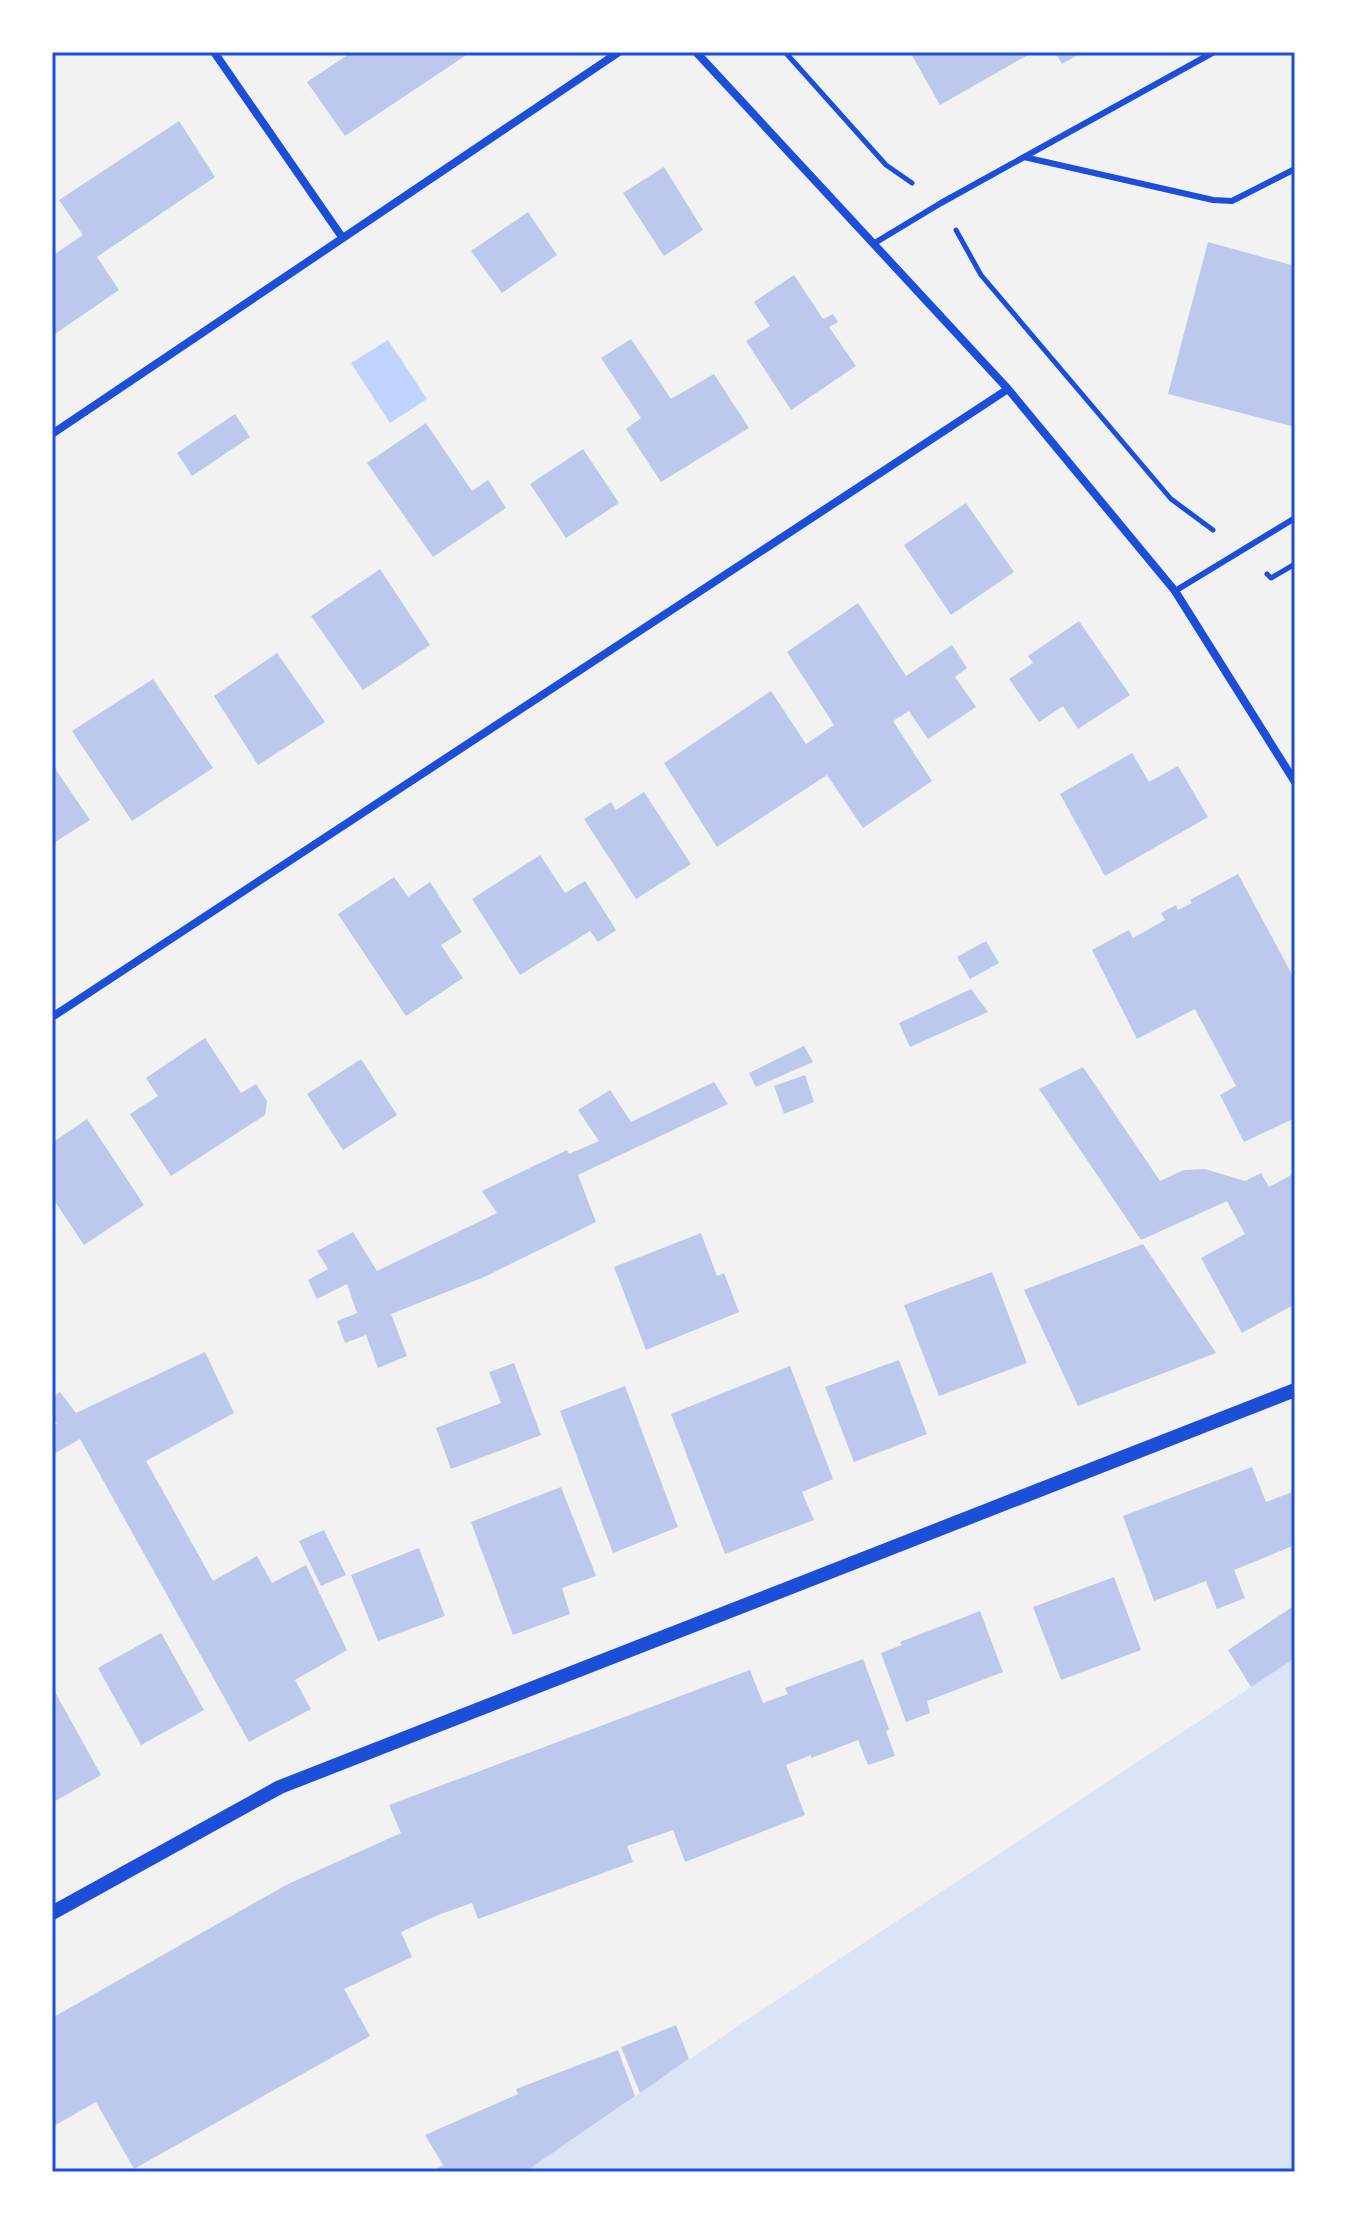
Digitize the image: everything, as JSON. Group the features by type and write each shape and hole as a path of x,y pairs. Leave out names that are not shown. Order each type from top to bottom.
{"street":[{"path":"214,52 342,237"},
{"path":"52,434 619,52"},
{"path":"696,52 1008,389 1175,591 1295,782"},
{"path":"52,1017 1008,389"},
{"path":"52,1913 280,1787 1295,1390"}],"lane":[{"path":"873,244 1214,52"},
{"path":"1024,157 1213,200 1232,201 1295,169"},
{"path":"1175,591 1295,518"}],"path":[{"path":"785,52 886,165 941,203 981,275 1171,499 1241,549"}],"shaded area":[{"path":"1295,1658 1295,2172 525,2172 744,2022"}],"water":[{"path":"388,340 427,399 390,423 351,363"}],"building":[{"path":"352,52 471,52 345,136 307,82"},
{"path":"910,52 1033,52 940,105"},
{"path":"1055,52 1083,52 1062,64"},
{"path":"179,121 215,177 97,257 119,290 52,336 52,256 83,235 59,200"},
{"path":"664,167 703,230 664,256 623,193"},
{"path":"528,212 557,255 502,293 471,251"},
{"path":"1208,242 1295,266 1295,427 1168,394"},
{"path":"794,275 823,319 833,314 838,322 829,327 856,366 791,410 746,341 770,326 754,302"},
{"path":"631,339 671,399 714,374 749,428 661,482 626,429 641,418 601,358"},
{"path":"235,414 250,437 192,476 177,453"},
{"path":"426,423 472,491 488,480 506,508 433,557 367,463"},
{"path":"583,449 619,503 566,538 530,484"},
{"path":"966,503 1014,572 951,615 904,545"},
{"path":"380,569 430,645 363,690 311,616"},
{"path":"858,603 906,676 952,645 967,668 955,677 976,707 928,739 909,711 893,721 932,781 863,828 827,775 717,847 664,763 771,691 806,744 834,725 787,652"},
{"path":"1079,621 1130,695 1078,729 1063,706 1039,722 1009,679 1033,663 1028,656"},
{"path":"277,653 325,722 258,765 214,696"},
{"path":"153,679 213,768 132,821 72,731"},
{"path":"1132,753 1149,782 1178,766 1208,817 1105,876 1060,794"},
{"path":"52,764 90,820 52,844"},
{"path":"644,792 691,864 636,899 584,819 611,802 616,810"},
{"path":"540,855 565,893 585,881 616,930 598,942 590,931 520,975 472,899"},
{"path":"1238,874 1295,980 1295,1118 1244,1142 1220,1095 1236,1086 1195,1009 1137,1039 1092,950 1129,930 1133,938 1165,920 1161,913 1176,905 1178,910 1192,903 1190,900"},
{"path":"394,877 408,897 430,882 462,932 441,945 463,978 406,1016 338,914"},
{"path":"986,941 999,963 970,979 957,957"},
{"path":"971,989 988,1012 910,1047 899,1023"},
{"path":"205,1038 241,1093 256,1084 267,1101 265,1115 171,1176 130,1114 158,1096 146,1078"},
{"path":"804,1046 813,1062 756,1087 749,1073"},
{"path":"361,1059 397,1115 343,1150 307,1094"},
{"path":"1083,1067 1160,1181 1184,1170 1205,1169 1245,1181 1261,1173 1269,1187 1295,1173 1295,1304 1242,1333 1201,1258 1245,1234 1227,1201 1141,1240 1039,1089"},
{"path":"805,1075 814,1102 784,1114 774,1086"},
{"path":"714,1082 728,1104 578,1175 596,1222 482,1278 391,1314 407,1356 378,1368 366,1335 345,1343 337,1321 357,1313 347,1284 317,1299 308,1280 328,1269 317,1251 353,1232 377,1271 497,1213 482,1191 567,1150 569,1154 599,1141 578,1110 610,1090 631,1122"},
{"path":"87,1119 144,1205 84,1245 52,1197 52,1143"},
{"path":"701,1233 717,1276 724,1273 739,1312 646,1350 614,1267"},
{"path":"1143,1244 1216,1353 1078,1406 1024,1290"},
{"path":"992,1272 1027,1363 939,1396 904,1305"},
{"path":"205,1352 234,1413 146,1461 213,1581 257,1556 272,1583 306,1565 347,1650 295,1680 311,1709 249,1742 80,1439 52,1455 52,1427 57,1424 52,1416 52,1398 60,1392 76,1413"},
{"path":"899,1360 927,1434 854,1462 825,1387"},
{"path":"514,1363 541,1435 451,1469 436,1428 501,1403 489,1372"},
{"path":"790,1366 833,1479 802,1492 814,1520 725,1554 671,1414"},
{"path":"625,1386 678,1527 613,1553 560,1411"},
{"path":"1252,1467 1266,1502 1295,1491 1295,1545 1234,1570 1245,1598 1217,1609 1206,1581 1154,1601 1123,1516"},
{"path":"561,1487 596,1576 562,1588 570,1614 513,1635 471,1522"},
{"path":"324,1530 346,1575 321,1586 299,1541"},
{"path":"419,1548 445,1616 378,1641 351,1575"},
{"path":"1114,1577 1141,1650 1061,1680 1033,1607"},
{"path":"1295,1605 1295,1658 1251,1687 1228,1650"},
{"path":"980,1611 1003,1672 927,1701 930,1713 906,1722 881,1653 902,1645 900,1642"},
{"path":"161,1633 204,1710 141,1745 98,1668"},
{"path":"863,1659 889,1729 886,1731 895,1756 868,1765 858,1740 786,1765 805,1815 685,1862 673,1830 627,1846 633,1862 478,1919 472,1903 401,1932 412,1957 344,1989 370,2036 134,2169 96,2102 52,2127 52,2018 286,1885 401,1833 389,1805 750,1670 763,1703 788,1694 785,1688"},
{"path":"55,1692 101,1775 52,1803 52,1694"},
{"path":"676,2025 689,2059 640,2093 621,2047"},
{"path":"618,2050 635,2096 525,2172 432,2172 443,2165 425,2135 518,2094 516,2089"}]}
